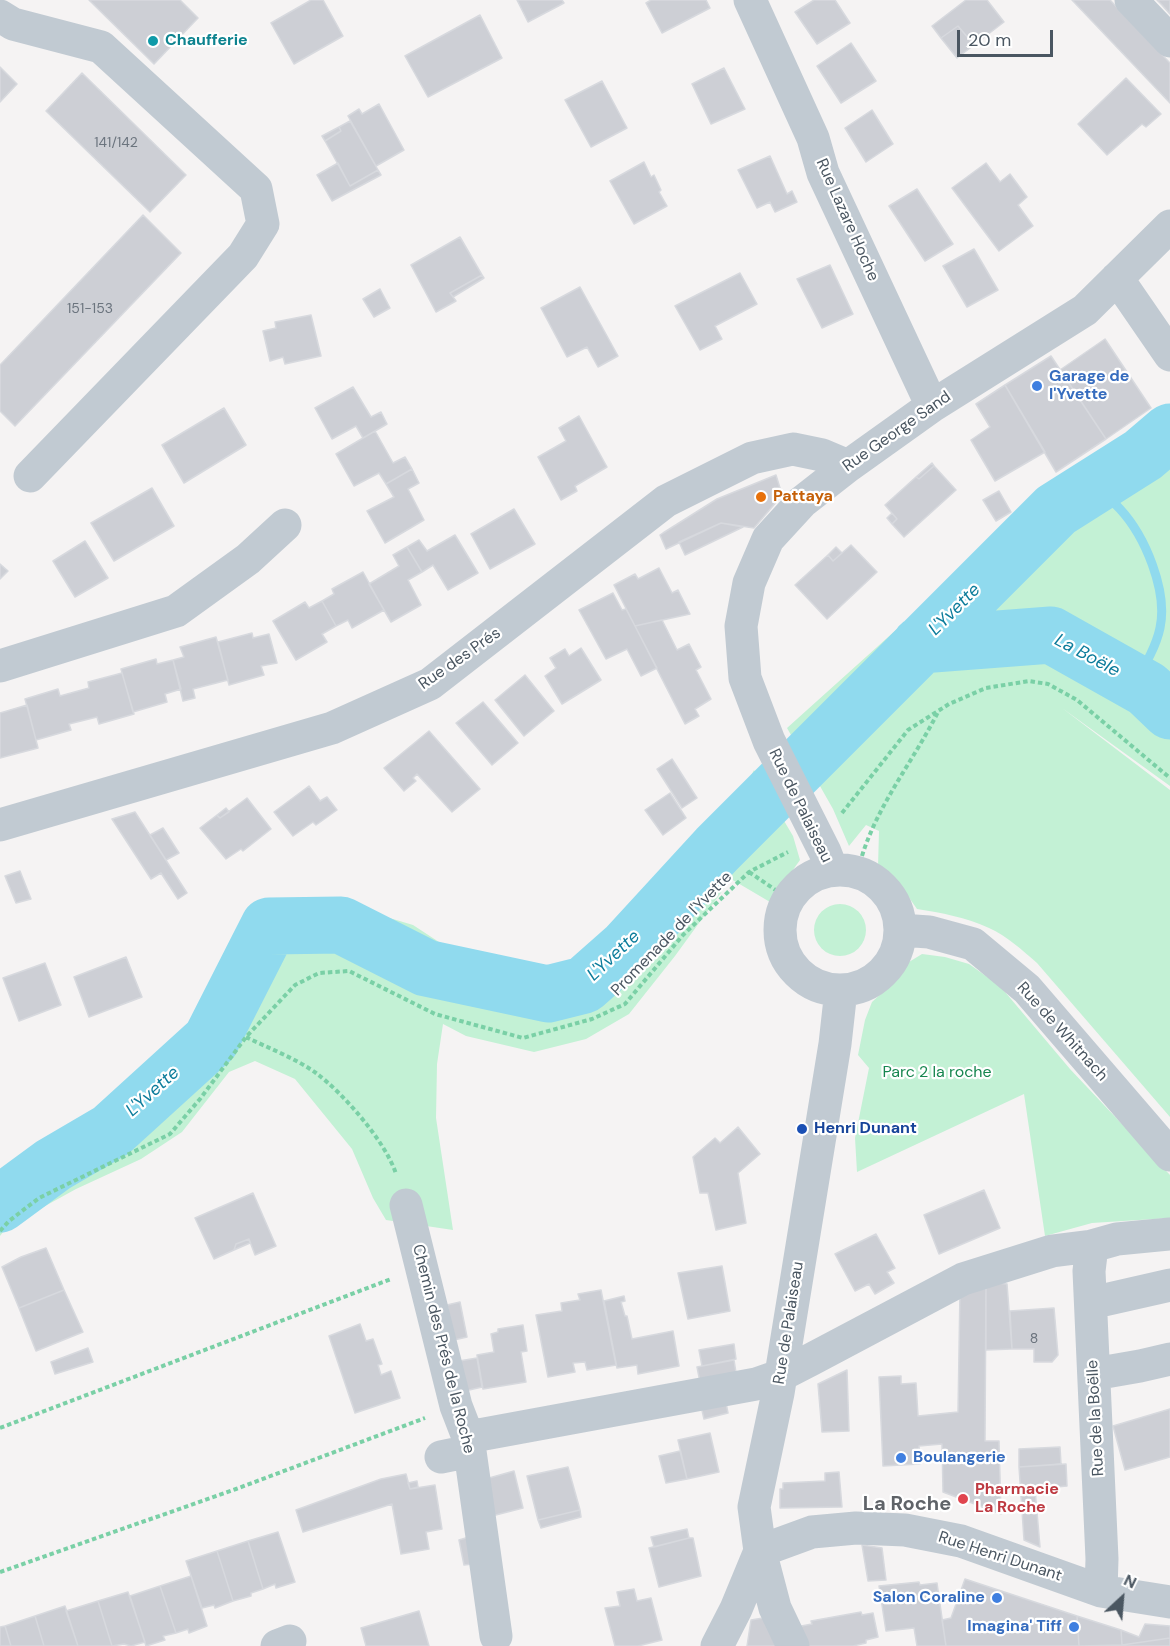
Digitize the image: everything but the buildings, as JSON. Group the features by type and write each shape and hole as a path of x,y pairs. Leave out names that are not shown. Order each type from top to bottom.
{"street":[{"name":"Rue Lazare Hoche","path":"750,0 813,138 823,173 932,406"},
{"path":"1131,0 1170,41"},
{"path":"0,16 13,24 101,47 256,189 263,224 243,256 30,476"},
{"name":"Rue George Sand","path":"769,741 745,678 741,626 749,583 768,539 802,501 848,466 932,406 1085,310 1170,226"},
{"path":"1117,278 1170,355"},
{"name":"Rue des Prés","path":"0,825 332,728 430,684 666,501 752,458 793,449 822,455 848,466"},
{"path":"0,666 176,611 248,559 285,525"},
{"name":"Rue de Palaiseau","path":"769,741 811,824 844,871"},
{"path":"844,871 874,880 888,893 897,911 900,930 898,948 889,965 876,978 860,987 841,990 818,985 798,973 788,960 782,945 780,929 782,914 788,899 800,885 814,875 844,871"},
{"name":"Rue de Whitnach","path":"900,930 929,932 973,944 1027,989 1170,1155"},
{"name":"Rue de Palaiseau","path":"793,1646 775,1608 760,1551 754,1507 778,1393 835,1044 841,990"},
{"name":"Chemin des Prés de la Roche","path":"406,1205 456,1406 460,1449 496,1636"},
{"path":"460,1449 756,1384 779,1376 963,1279 1052,1251 1092,1246 1117,1239 1170,1234"},
{"name":"Rue de la Boëlle","path":"1092,1246 1089,1271 1102,1559 1101,1591"},
{"path":"1091,1303 1170,1285"},
{"path":"1094,1374 1170,1359"},
{"name":"Rue Henri Dunant","path":"760,1551 812,1532 856,1528 905,1530 961,1541 1101,1591 1170,1602"},
{"path":"717,1646 736,1609 760,1551"}],"path":[{"path":"842,813 908,730 949,704 986,688 1029,681 1048,684 1077,700 1170,778"},
{"path":"844,871 864,848 890,793 923,742 939,711"},
{"name":"Promenade de l'Yvette","path":"0,1231 9,1221 39,1198 170,1134 200,1099 246,1037 295,985 319,973 349,971 435,1014 523,1038 592,1019 625,1004 683,934 749,872 788,852"},
{"path":"749,872 780,893"},
{"path":"246,1037 315,1072 341,1094 371,1131 393,1166 406,1205"},
{"path":"0,1428 423,1267"},
{"path":"0,1572 236,1489 456,1406"}],"green space":[{"path":"1170,448 1170,786 1062,708 1170,790 1170,1117 1037,963 1020,948 996,931 980,924 917,909 901,886 878,867 879,831 866,825 849,846 833,809 787,728 1087,458 1143,455"},
{"path":"754,770 793,836 800,860 770,902 731,879 629,1014 586,1039 534,1052 466,1036 443,1024 437,1064 436,1118 453,1230 386,1220 373,1198 352,1149 295,1079 255,1061 229,1072 182,1132 141,1159 76,1189 7,1227 0,1236 0,1173 42,1147 120,1111 188,1036 223,984 261,918 301,905 363,910 413,925 468,961 544,975 582,964 620,933 694,840 740,797"},
{"path":"840,904 850,906 858,912 864,920 866,930 864,940 858,948 850,954 840,956 830,954 822,948 816,940 814,930 816,920 822,912 830,906"},
{"name":"Parc 2 la roche","path":"922,954 945,957 969,964 1000,986 1070,1069 1170,1175 1170,1218 1092,1223 1045,1236 1024,1094 857,1172 855,1138 869,1068 858,1055 865,1020 872,1002 896,980 909,962"}],"waterway":[{"name":"L'Yvette","path":"0,1204 53,1165 111,1131 211,1040 269,926 341,925 426,968 548,994 584,985 627,947 717,849 1056,510 1143,455 1170,432"},
{"path":"1091,486 1120,509 1138,534 1152,565 1161,598 1162,613 1158,635 1135,682"},
{"name":"La Boële","path":"920,645 1051,635 1147,689 1170,711"}],"place":[{"name":"Chaufferie","path":"153,41"},
{"name":"Garage de l'Yvette","path":"1037,386"},
{"name":"Pattaya","path":"761,497"},
{"name":"Henri Dunant","path":"802,1129"},
{"name":"Boulangerie","path":"901,1458"},
{"name":"Pharmacie La Roche","path":"963,1499"},
{"name":"Salon Coraline","path":"997,1598"},
{"name":"Imagina' Tiff","path":"1074,1627"}],"district":[{"name":"La Roche","path":"907,1505"}]}
